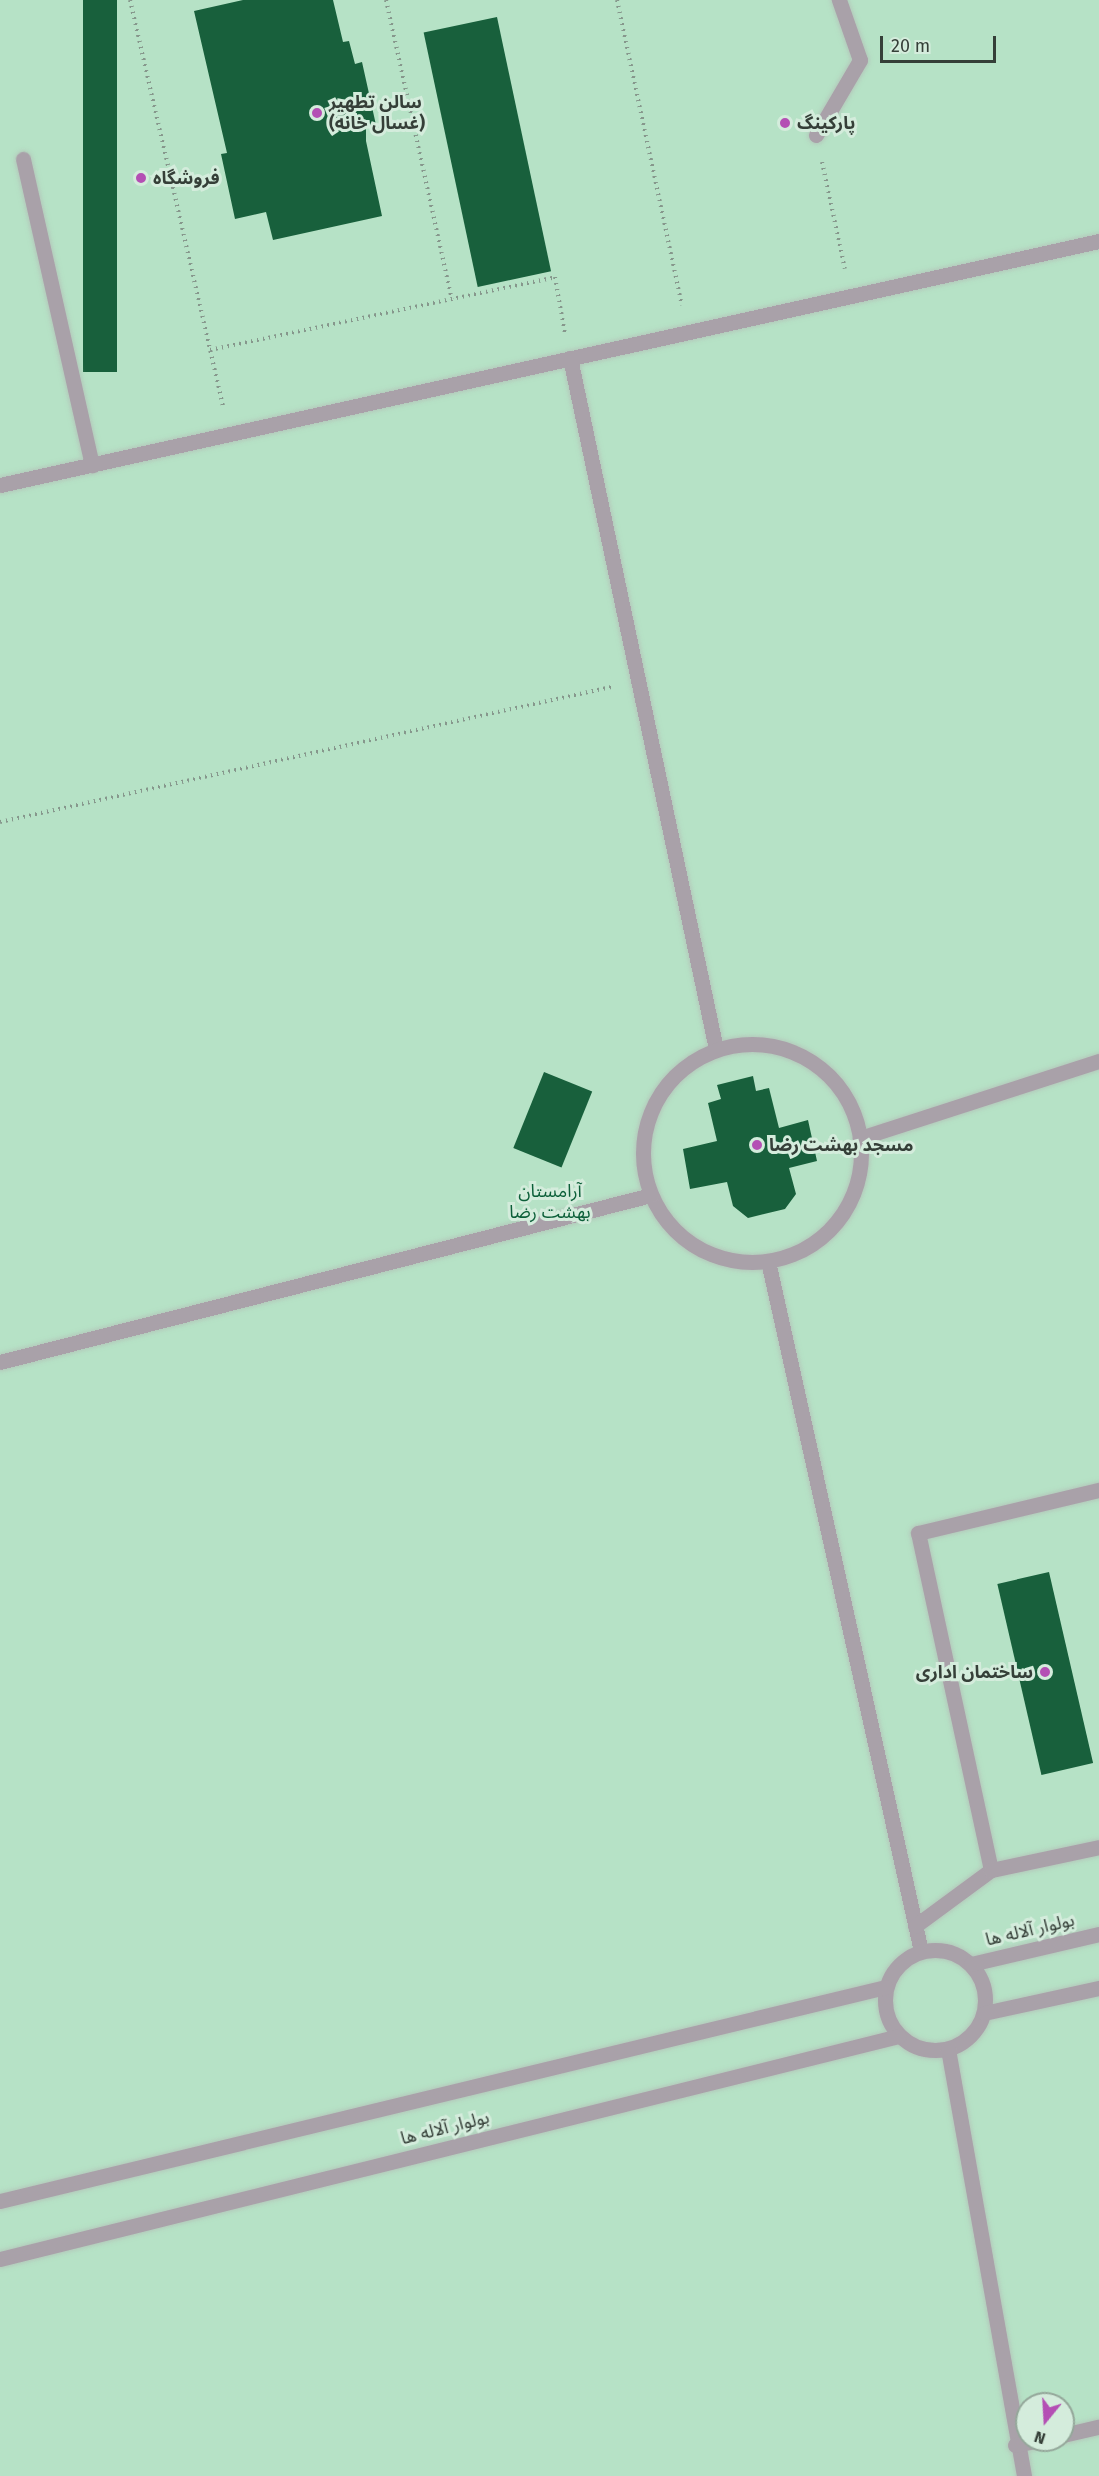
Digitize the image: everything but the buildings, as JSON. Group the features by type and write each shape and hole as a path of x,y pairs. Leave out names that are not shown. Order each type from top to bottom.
{"lane":[{"path":"816,135 860,60 839,0"},
{"path":"23,159 92,465"},
{"path":"0,485 1099,241"},
{"path":"570,358 716,1049"},
{"path":"748,1043 780,1047 809,1060 834,1080 852,1107 860,1138 860,1172 849,1204 835,1222 800,1251 768,1261 732,1260 698,1248 670,1226 651,1195 642,1161 645,1125 660,1092 678,1072 716,1049 748,1043"},
{"path":"860,1138 1099,1061"},
{"path":"0,1362 651,1195"},
{"path":"768,1261 921,1951"},
{"path":"991,1870 918,1533 1099,1490"},
{"path":"915,1926 991,1870 1099,1847"},
{"name":"بولوار آلاله ها","path":"971,1964 1099,1934"},
{"path":"948,1950 971,1964 984,1986 984,2013 971,2036 948,2049 922,2049 898,2036 885,2013 885,1987 898,1964 921,1951 948,1950"},
{"name":"بولوار آلاله ها","path":"0,2202 885,1987"},
{"path":"984,2013 1099,1988"},
{"name":"بولوار آلاله ها","path":"0,2259 898,2036"},
{"path":"948,2049 1015,2445"},
{"path":"1075,2432 1099,2427"},
{"path":"1017,2452 1023,2476"}],"path":[{"path":"130,0 229,434"},
{"path":"386,0 452,299"},
{"path":"617,0 688,332"},
{"path":"816,135 851,296"},
{"path":"210,350 555,277 570,358"},
{"path":"0,822 638,681"}],"green space":[{"name":"آرامستان بهشت رضا","path":"0,0 1099,0 1099,2476 0,2476"}],"place":[{"name":"سالن تطهیر (غسال خانه)","path":"317,113"},
{"name":"پارکینگ","path":"785,123"},
{"name":"فروشگاه","path":"141,178"},
{"name":"مسجد بهشت رضا","path":"757,1145"},
{"name":"ساختمان اداری","path":"1045,1672"}]}
